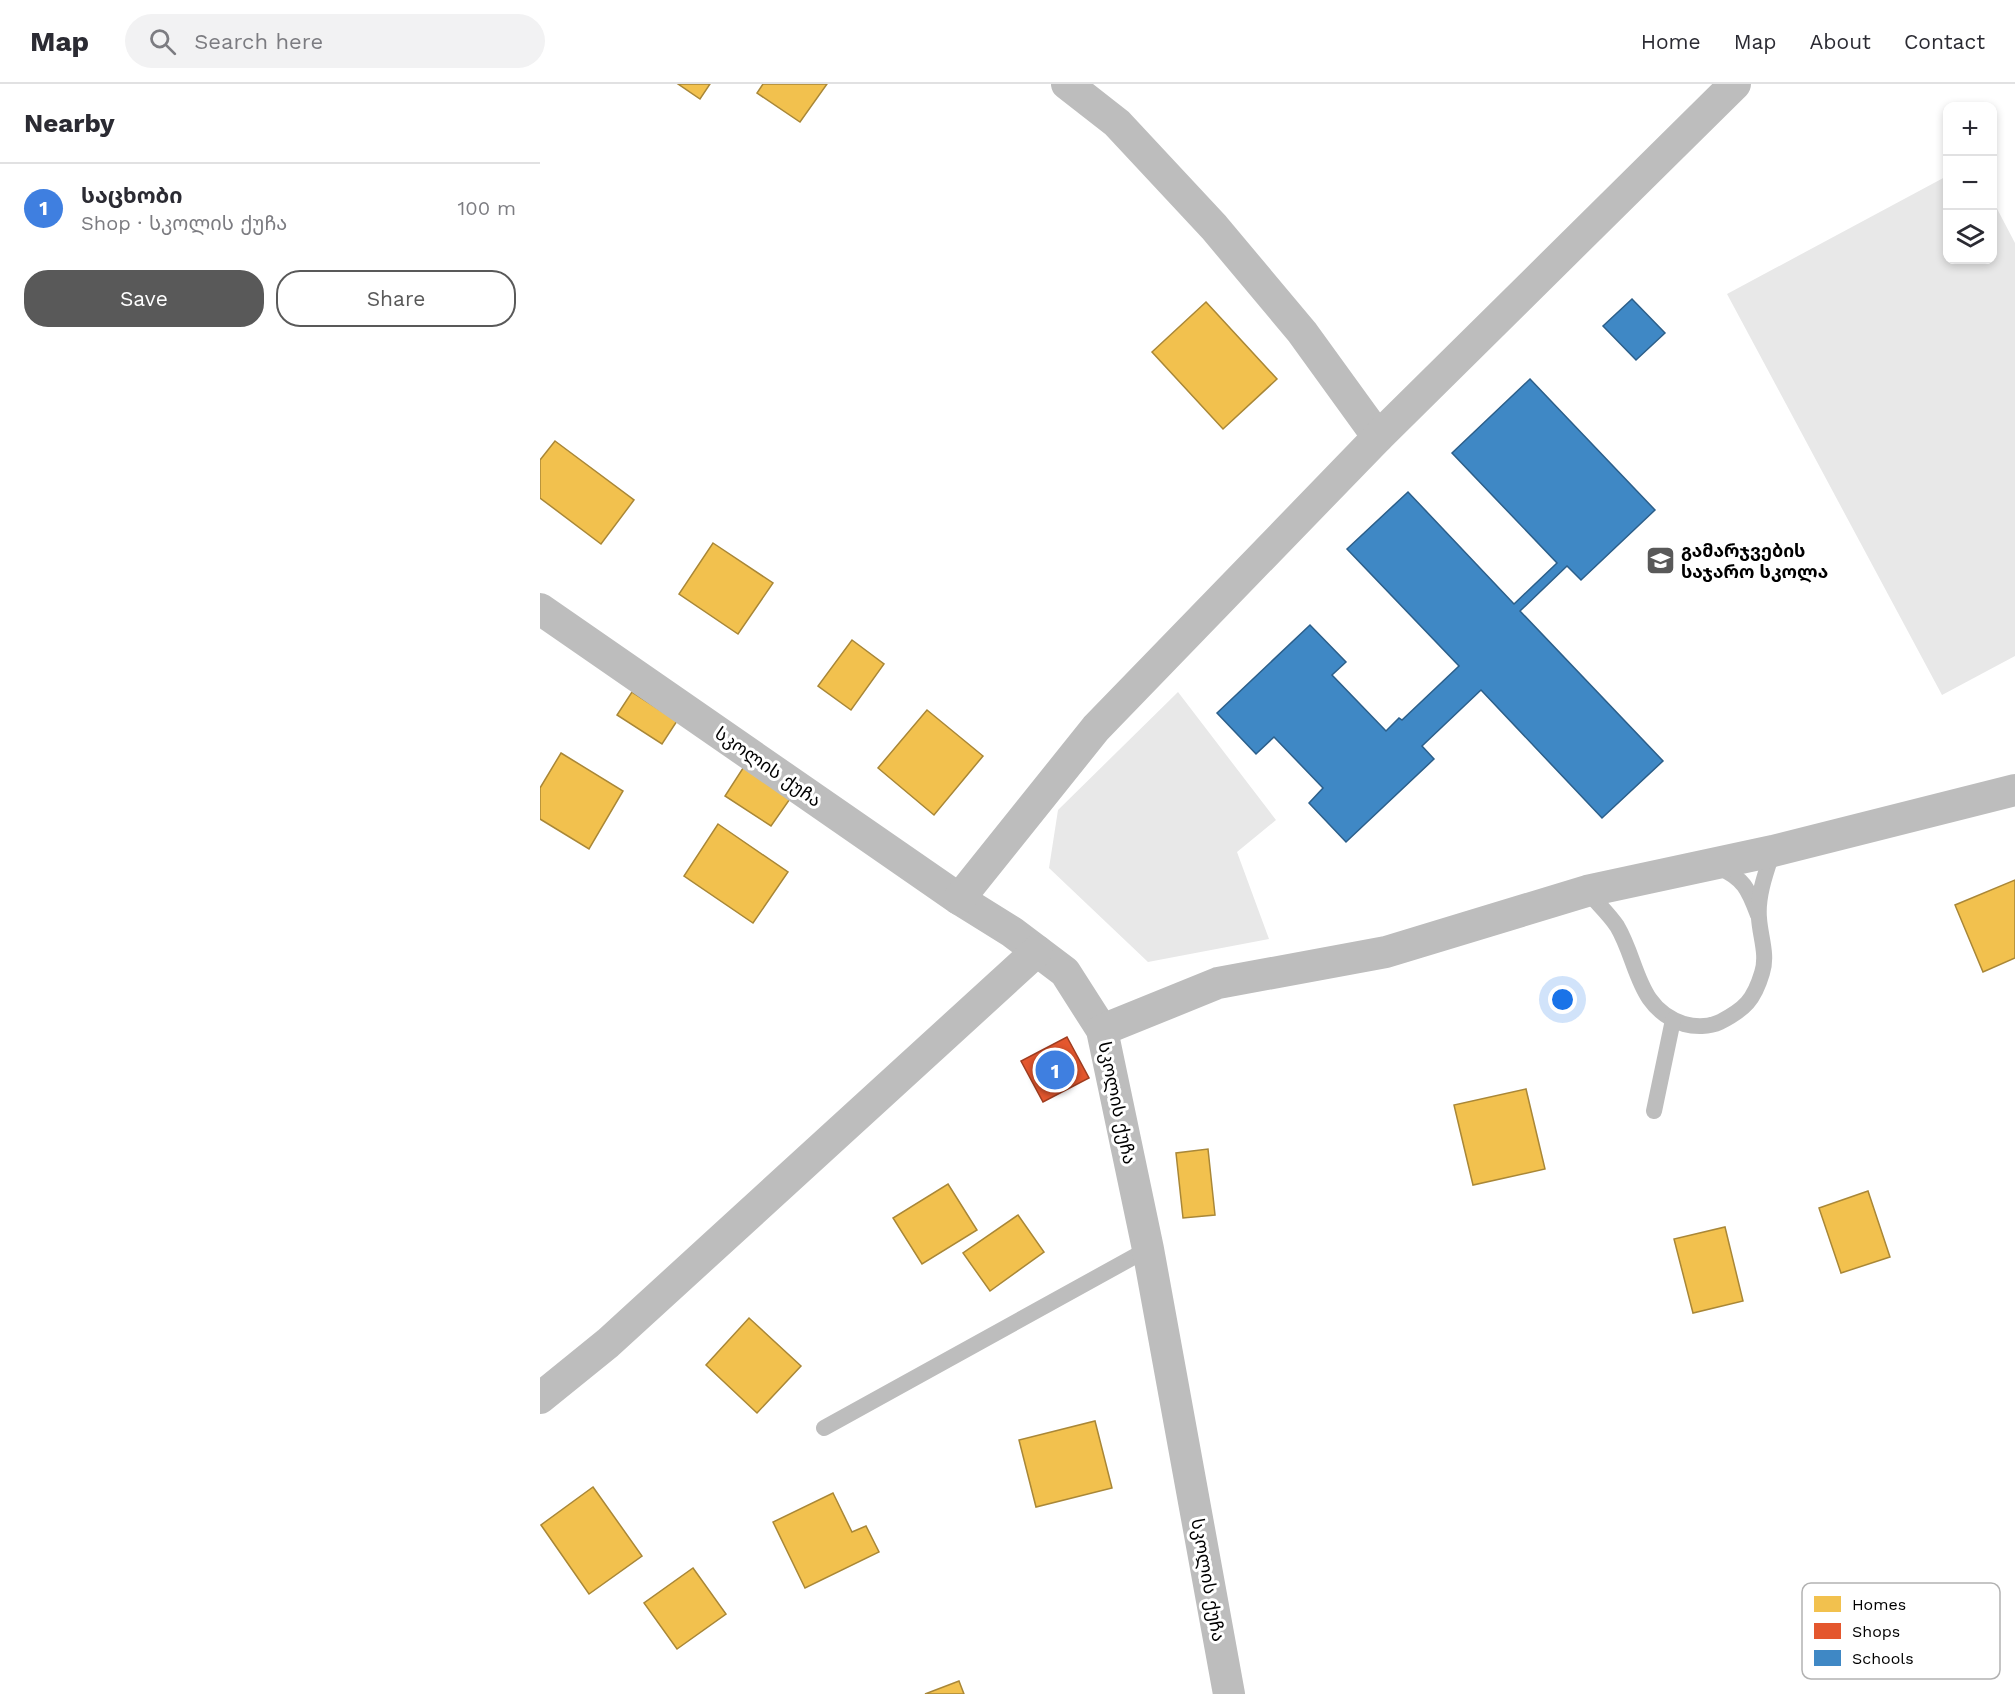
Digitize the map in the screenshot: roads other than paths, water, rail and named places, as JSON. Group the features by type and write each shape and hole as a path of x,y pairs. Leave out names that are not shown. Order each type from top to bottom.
{"street":[{"path":"1067,84 1117,123 1214,227 1302,332 1378,437"},
{"path":"959,899 1096,728 1378,437 1735,84"},
{"name":"სკოლის ქუჩა","path":"540,609 959,899 1012,932 1065,972 1102,1030 1148,1249 1229,1694"},
{"path":"1102,1030 1218,983 1386,952 1587,891 1773,851 2015,790"},
{"path":"540,1398 617,1335 1037,951"}],"lane":[{"path":"1759,916 1765,877 1773,851"},
{"path":"1587,891 1617,926 1642,986 1654,1008 1673,1020 1690,1026 1713,1026 1737,1013 1751,1000 1763,970 1764,950 1759,916 1749,891 1735,875 1714,864"},
{"path":"1654,1111 1673,1020"},
{"path":"825,1428 1148,1249"}],"place":[{"name":"გამარჯვების საჯარო სკოლა","path":"1660,561"},
{"name":"საცხობი","path":"1055,1070"}]}
